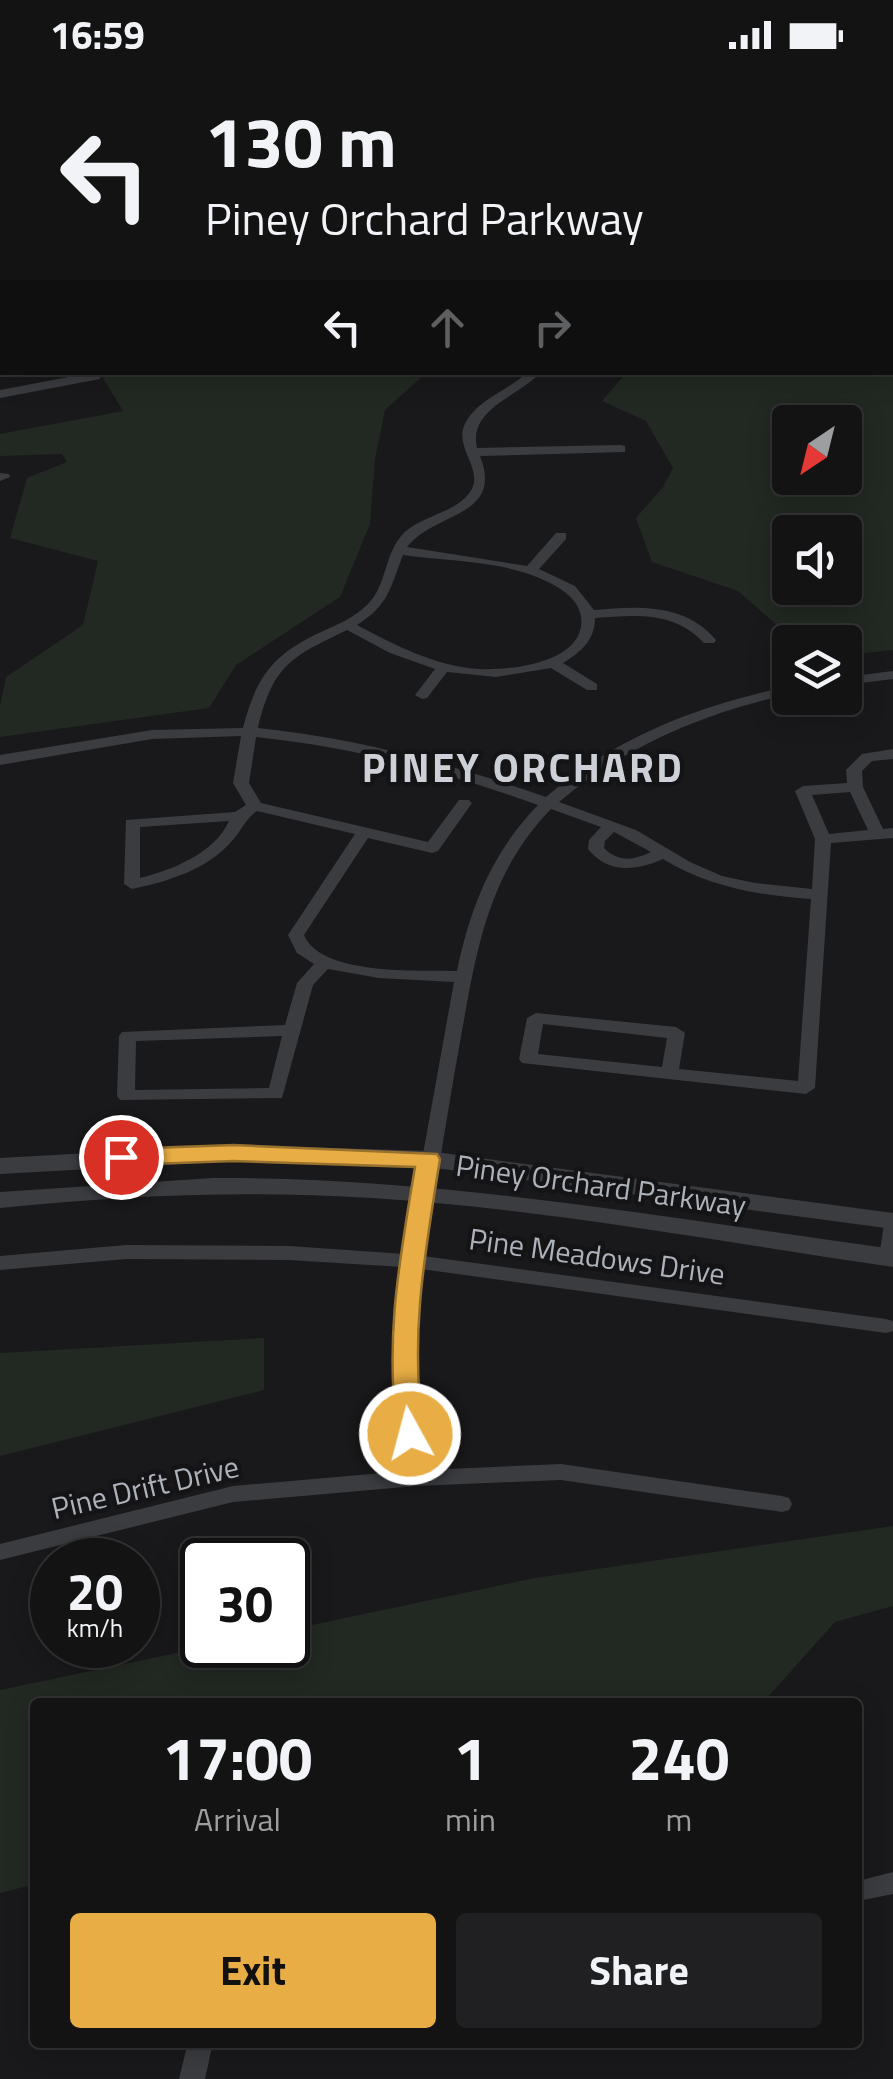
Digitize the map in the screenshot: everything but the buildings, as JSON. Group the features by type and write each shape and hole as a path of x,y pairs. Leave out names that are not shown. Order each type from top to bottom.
{"street":[{"path":"21,375 30,388"},
{"path":"464,803 432,848 256,806 241,783 249,732 276,662 349,626 376,605 388,587 389,565 410,534 461,507 478,493 482,478 467,436 472,422 533,375"},
{"path":"0,394 96,376"},
{"path":"472,452 621,449"},
{"path":"531,570 561,536"},
{"path":"349,626 395,651 443,668 480,673 552,662 574,650 588,632 590,614 581,597 557,580 531,570 397,550"},
{"path":"590,614 636,610 671,615 700,628 709,640"},
{"path":"552,662 592,687"},
{"path":"422,696 443,668"},
{"path":"862,678 893,675"},
{"path":"416,1478 403,1376 404,1310 428,1159 476,919 497,866 550,803 600,763 642,738 699,714 772,695"},
{"path":"0,760 141,735 249,732 380,749 612,826 717,880 748,888 821,895"},
{"path":"823,839 885,834 855,787 854,770 867,757 893,754"},
{"path":"670,1074 676,1033 536,1018 528,1059 670,1074 806,1088 823,839 803,791 855,787"},
{"path":"239,816 236,830 222,845 153,882 132,884 132,824 239,816 256,806"},
{"path":"612,826 597,840 596,849 602,857 632,865 662,852"},
{"path":"364,832 296,935 302,949 325,962 355,969 464,978"},
{"path":"292,1030 128,1036 126,1096 276,1094 306,982 325,962"},
{"name":"Piney Orchard Parkway","path":"0,1166 234,1153 428,1159 893,1222"},
{"name":"Piney Orchard Parkway","path":"0,1200 148,1189 424,1194 891,1257"},
{"path":"891,1257 893,1222"},
{"name":"Pine Meadows Drive","path":"0,1263 126,1252 289,1252 414,1261 886,1326"},
{"name":"Pine Drift Drive","path":"0,1552 233,1494 416,1478 560,1472 782,1504"},
{"path":"862,1890 893,1883"},
{"path":"192,2079 199,2048"}],"shaded area":[{"path":"101,375 424,375 385,410 375,459 370,524 340,597 236,665 209,708 0,737 0,706 6,677 83,625 98,561 10,538 27,478 67,462 62,454 0,456 0,434 123,411"},
{"path":"624,375 893,375 893,650 862,653 862,625 777,625 738,591 652,562 636,518 663,487 673,468 646,421 602,401"},
{"path":"264,1338 264,1390 0,1456 0,1353"},
{"path":"893,1526 893,1606 835,1622 767,1698 30,1698 30,1885 0,1893 0,1690 105,1668 160,1668 160,1657 180,1652 180,1668 310,1668 310,1625 535,1578"}],"district":[{"name":"PINEY ORCHARD","path":"523,767"}],"route":[{"path":"121,1157 234,1153 428,1159 404,1310 403,1376 410,1434"}]}
